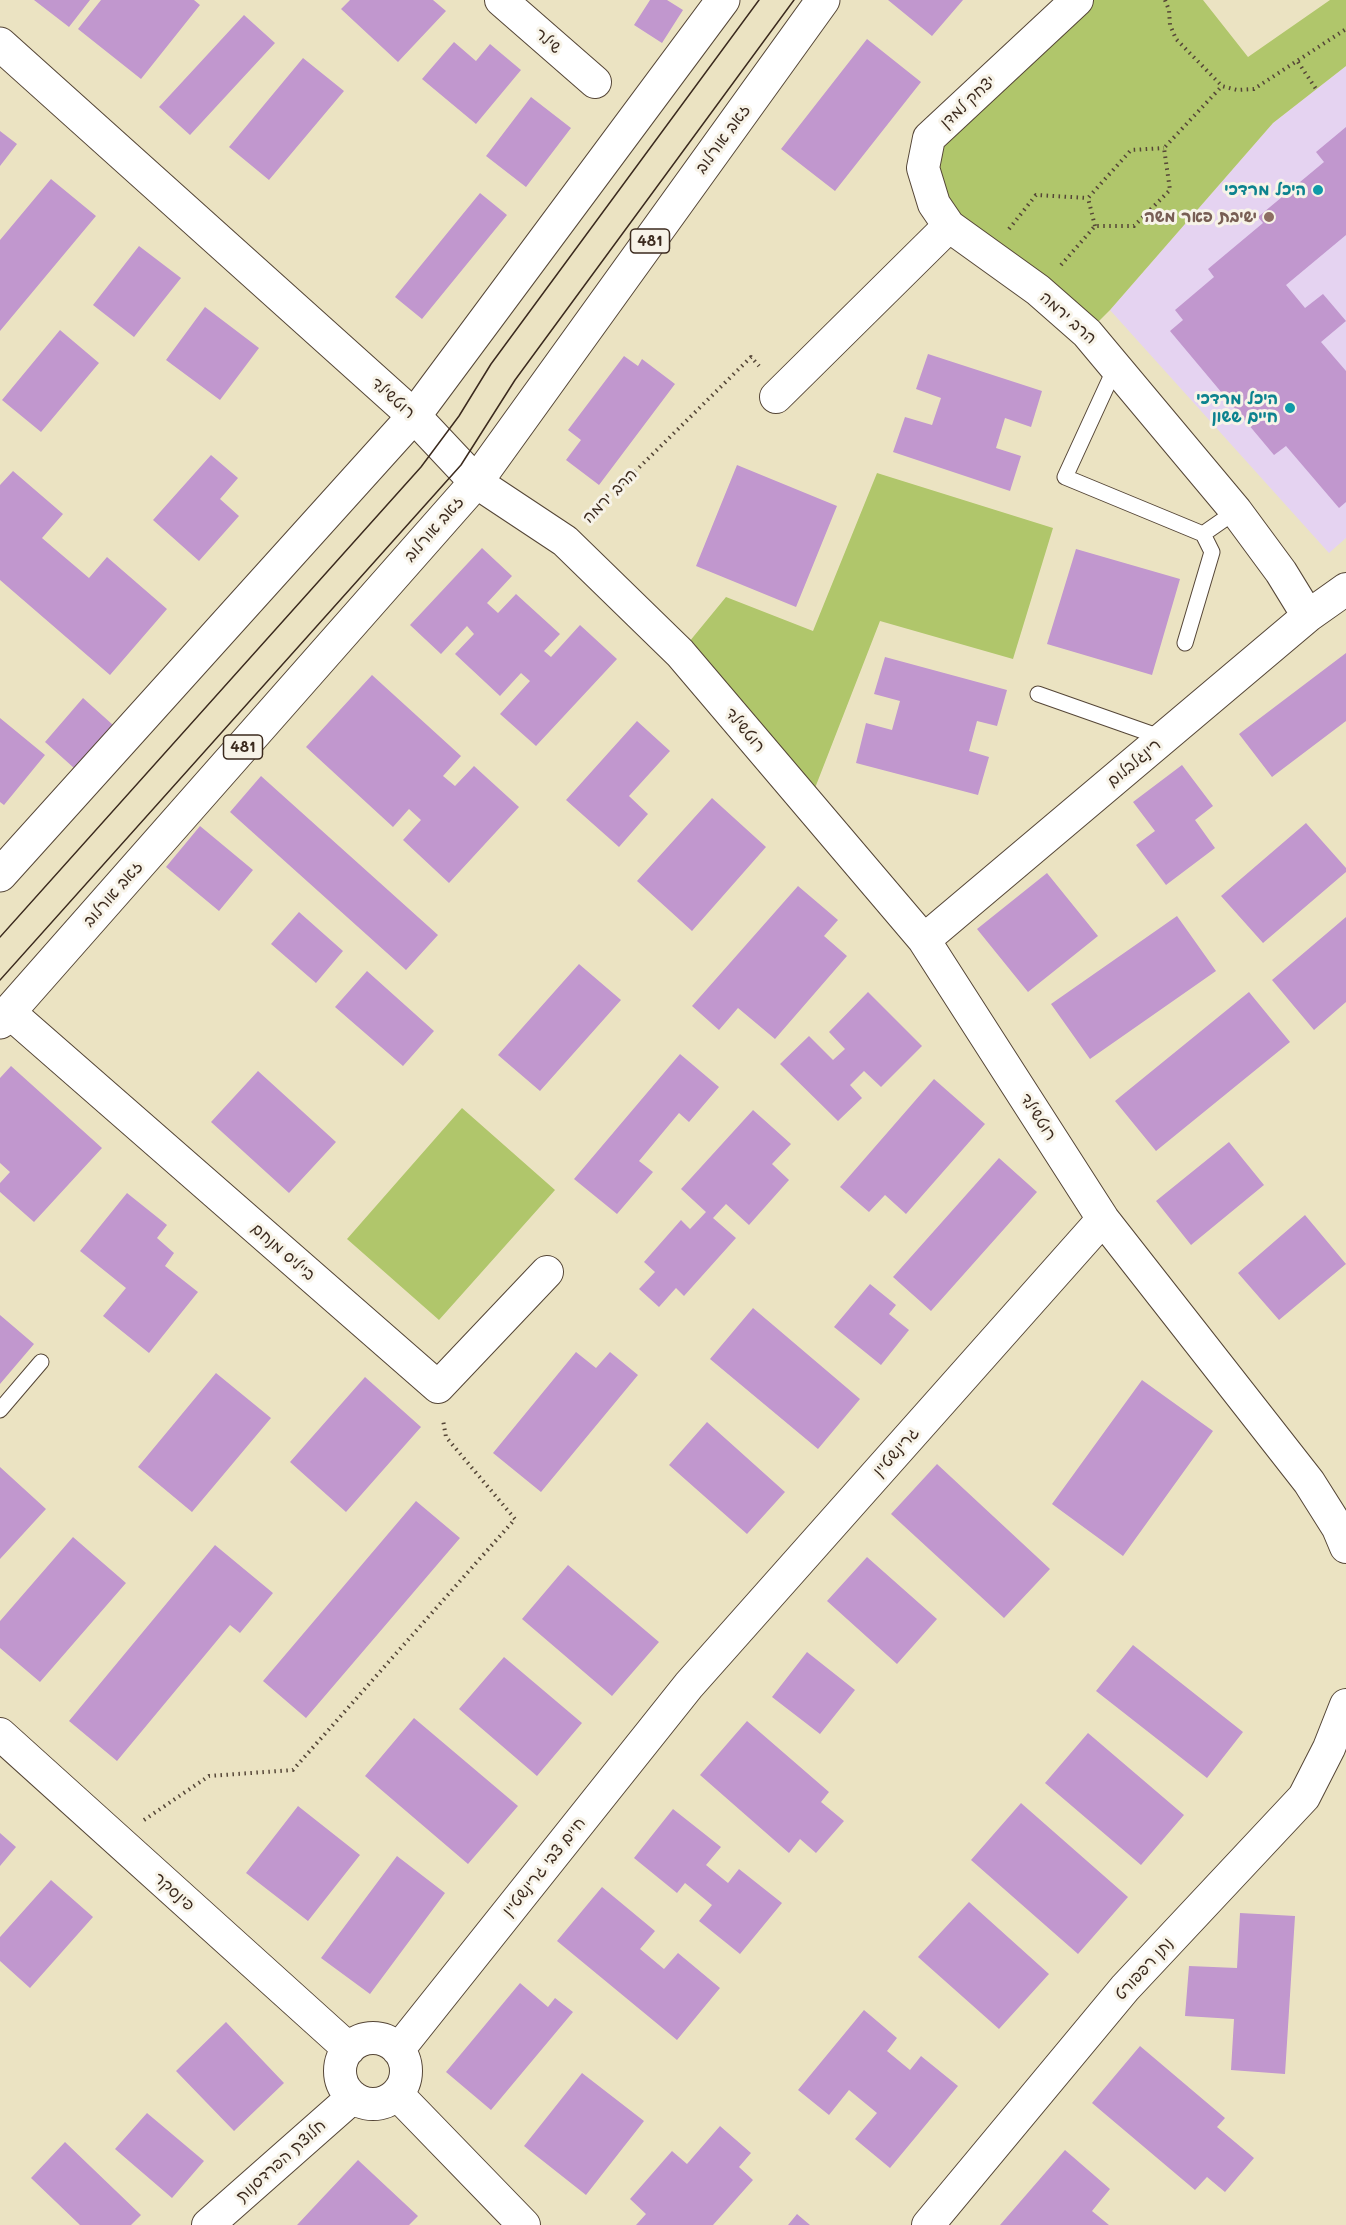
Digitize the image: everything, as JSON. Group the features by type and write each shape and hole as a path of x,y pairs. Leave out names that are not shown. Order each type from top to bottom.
{"main road":[{"path":"0,875 414,416 723,0"},
{"name":"זאב אורלוב","path":"4,1017 476,482 823,0"},
{"name":"רוטשילד","path":"0,44 414,416 476,482"}],"street":[{"name":"שילר","path":"501,0 595,82"},
{"name":"יצחק למדן","path":"949,226 934,204 922,168 929,138 1077,0"},
{"name":"הרב ירמה","path":"949,226 1038,290 1087,333 1236,511 1281,572 1308,616"},
{"path":"779,394 949,226"},
{"name":"רוטשילד","path":"476,482 565,541 692,666 924,940 1103,1219 1309,1482 1343,1535"},
{"name":"רינגלבלום","path":"924,940 1308,616 1346,589"},
{"name":"בייליס מנחם","path":"4,1017 438,1387"},
{"name":"גרינשטיין","path":"689,1685 1103,1219"},
{"path":"438,1387 547,1272"},
{"name":"חיים צבי גרינשטיין","path":"398,2050 689,1685"},
{"name":"נתן רפפורט","path":"928,2225 1125,1988 1304,1797 1329,1748 1346,1706"},
{"name":"פינסקר","path":"0,1734 349,2049"},
{"path":"368,2039 389,2042 398,2050 403,2057 406,2076 397,2094 389,2100 371,2104 361,2102 345,2090 340,2069 349,2049 368,2039"},
{"path":"397,2094 524,2225"},
{"name":"חלוצת הפרדסנות","path":"208,2225 353,2097"}],"lane":[{"path":"1116,365 1065,477 1203,534 1212,552 1185,644"},
{"path":"1203,534 1236,511"},
{"path":"1038,694 1164,738"},
{"path":"0,1410 40,1362"}],"path":[{"path":"1166,0 1170,25 1176,39 1222,86 1237,90 1254,89 1299,62 1346,29"},
{"path":"1299,62 1316,88"},
{"path":"1088,198 1131,150 1164,148 1222,86"},
{"path":"1038,290 1095,226 1134,226 1170,190 1164,148"},
{"path":"989,254 1036,195 1088,198"},
{"path":"1088,198 1095,226"},
{"name":"הרב ירמה","path":"565,541 751,357 779,394"},
{"path":"117,1840 209,1776 293,1770 515,1519 446,1437 438,1387"}],"shaded area":[{"name":"ישיבת פאר משה","path":"1346,66 1346,538 1329,553 1110,310 1273,123"}],"green space":[{"path":"1077,0 1203,0 1248,57 1330,0 1346,0 1346,66 1273,123 1110,310 1087,333 949,226 929,138"},
{"path":"877,473 1053,528 1013,659 880,621 808,806 680,653 726,597 813,631"},
{"path":"462,1108 555,1190 439,1320 347,1239"}],"building":[{"path":"34,0 90,0 69,27"},
{"path":"101,0 194,0 200,5 141,79 78,29"},
{"path":"350,0 433,0 446,11 398,62 341,9"},
{"path":"650,0 667,0 683,10 662,43 634,25"},
{"path":"888,0 963,0 932,36"},
{"path":"244,15 275,43 190,135 159,107"},
{"path":"867,39 921,82 835,191 781,149"},
{"path":"454,42 476,61 490,44 521,70 476,124 422,79"},
{"path":"303,58 344,91 269,180 229,147"},
{"path":"531,97 571,128 526,187 486,156"},
{"name":"היכל מרדכי חיים ששון","path":"1346,127 1346,235 1286,285 1305,308 1323,294 1346,321 1321,342 1346,371 1346,502 1339,508 1286,446 1274,455 1170,331 1183,320 1175,310 1214,277 1208,269 1263,223 1258,217 1324,162 1316,152"},
{"path":"0,131 17,144 0,166"},
{"path":"51,179 96,216 0,331 0,240"},
{"path":"480,193 507,215 422,319 395,297"},
{"path":"139,246 181,278 134,337 93,305"},
{"path":"205,307 259,348 220,400 166,360"},
{"path":"60,330 99,363 41,432 2,400"},
{"path":"928,354 1042,391 1031,427 1005,418 996,448 1021,456 1010,491 893,452 905,417 932,425 941,398 916,389"},
{"path":"624,356 638,366 642,359 675,384 599,485 566,460 581,440 568,430"},
{"path":"211,455 238,478 220,499 239,516 199,561 153,520"},
{"path":"737,465 837,506 796,607 696,566"},
{"path":"13,471 63,514 42,538 89,578 107,557 167,609 110,675 0,580 0,485"},
{"path":"482,548 512,576 487,603 498,613 516,594 560,634 544,651 551,657 580,625 617,659 536,746 500,714 530,681 521,673 500,696 455,654 474,634 467,626 441,654 410,625"},
{"path":"1076,549 1180,579 1152,675 1047,644"},
{"path":"1346,653 1346,721 1272,777 1239,734"},
{"path":"885,657 1007,690 997,726 977,721 969,751 989,757 978,795 856,763 866,723 892,730 900,701 874,694"},
{"path":"372,675 461,756 443,776 455,786 474,766 519,807 449,883 403,840 421,820 409,809 393,827 306,747"},
{"path":"83,698 113,725 74,768 45,742"},
{"path":"0,718 45,755 4,805 0,802"},
{"path":"637,721 670,751 629,796 648,814 619,847 566,800"},
{"path":"1182,765 1213,806 1195,820 1215,848 1166,885 1136,845 1155,831 1133,802"},
{"path":"261,776 438,935 406,970 230,812"},
{"path":"712,798 766,847 692,931 637,881"},
{"path":"1306,823 1346,868 1346,872 1263,943 1221,896"},
{"path":"200,826 253,870 219,911 166,867"},
{"path":"1047,873 1098,936 1028,992 977,929"},
{"path":"798,886 838,920 824,936 847,956 775,1039 738,1008 719,1030 692,1006"},
{"path":"299,912 343,951 316,983 271,944"},
{"path":"1177,916 1216,971 1090,1059 1051,1004"},
{"path":"1346,917 1346,1002 1314,1030 1272,980"},
{"path":"579,964 621,1000 540,1091 498,1055"},
{"path":"367,971 434,1031 403,1066 335,1007"},
{"path":"868,992 922,1046 881,1087 864,1071 850,1085 862,1098 838,1121 780,1064 809,1036 833,1060 845,1049 829,1032"},
{"path":"1249,992 1290,1042 1156,1151 1115,1101"},
{"path":"680,1054 719,1087 689,1122 679,1113 639,1161 653,1172 617,1214 574,1179"},
{"path":"11,1066 102,1148 34,1222 0,1192 0,1183 10,1172 0,1163 0,1078"},
{"path":"258,1071 336,1142 289,1193 211,1122"},
{"path":"934,1079 985,1124 906,1214 885,1195 869,1212 840,1187"},
{"path":"753,1110 791,1144 772,1164 789,1180 749,1225 726,1204 713,1218 736,1238 684,1296 676,1288 659,1307 639,1289 655,1272 644,1262 681,1220 690,1229 706,1212 681,1189"},
{"path":"1229,1142 1264,1185 1191,1245 1156,1201"},
{"path":"999,1158 1037,1192 931,1311 893,1277"},
{"path":"127,1193 167,1225 157,1238 174,1253 165,1266 198,1292 149,1353 103,1316 126,1288 80,1251"},
{"path":"1305,1215 1346,1264 1279,1320 1238,1273"},
{"path":"870,1284 896,1305 889,1314 909,1330 881,1365 834,1327"},
{"path":"753,1308 860,1399 818,1449 710,1359"},
{"path":"0,1315 34,1344 0,1384"},
{"path":"576,1352 596,1368 610,1352 638,1375 541,1492 493,1453"},
{"path":"216,1373 271,1418 192,1512 138,1467"},
{"path":"365,1377 421,1427 346,1512 290,1462"},
{"path":"1142,1380 1213,1431 1123,1556 1052,1504"},
{"path":"707,1422 785,1492 747,1534 669,1465"},
{"path":"937,1464 1050,1569 1004,1618 891,1514"},
{"path":"0,1467 46,1509 0,1559"},
{"path":"416,1501 460,1538 306,1718 263,1681"},
{"path":"73,1537 126,1583 40,1682 0,1648 0,1621"},
{"path":"215,1545 273,1593 240,1633 230,1625 117,1761 69,1721"},
{"path":"867,1557 937,1619 897,1664 827,1601"},
{"path":"568,1565 659,1642 612,1696 522,1619"},
{"path":"1133,1645 1243,1732 1207,1778 1096,1691"},
{"path":"807,1652 855,1690 820,1734 772,1697"},
{"path":"504,1657 582,1723 537,1776 459,1709"},
{"path":"414,1718 518,1806 468,1864 365,1776"},
{"path":"747,1721 829,1792 821,1802 844,1821 816,1853 800,1839 789,1853 700,1775"},
{"path":"1088,1733 1184,1815 1141,1865 1045,1783"},
{"path":"1021,1803 1128,1897 1078,1954 971,1860"},
{"path":"298,1806 360,1855 308,1921 246,1873"},
{"path":"673,1809 721,1847 706,1865 728,1883 739,1869 782,1903 740,1954 699,1921 712,1905 685,1883 677,1893 634,1858"},
{"path":"0,1833 16,1847 0,1866"},
{"path":"397,1856 445,1893 370,1994 321,1958"},
{"path":"51,1880 93,1917 30,1988 0,1961 0,1937"},
{"path":"602,1887 655,1931 640,1949 664,1969 678,1953 720,1988 677,2040 557,1941"},
{"path":"969,1902 1049,1974 999,2029 918,1957"},
{"path":"1240,1913 1295,1916 1285,2074 1231,2070 1234,2019 1185,2016 1189,1966 1237,1968"},
{"path":"520,1983 548,2007 555,1998 573,2012 491,2110 446,2072"},
{"path":"864,2010 897,2038 887,2051 910,2070 921,2056 958,2086 890,2168 855,2139 877,2113 849,2090 829,2115 798,2090"},
{"path":"226,2022 284,2083 234,2131 176,2071"},
{"path":"1140,2046 1225,2118 1217,2127 1254,2158 1225,2192 1207,2177 1195,2190 1092,2103"},
{"path":"582,2073 644,2121 586,2195 524,2146"},
{"path":"147,2113 204,2161 172,2198 115,2149"},
{"path":"720,2126 751,2153 739,2167 753,2180 713,2225 636,2225 646,2214 630,2199 672,2151 687,2164"},
{"path":"65,2142 141,2215 131,2225 80,2225 31,2178"},
{"path":"1065,2150 1110,2189 1092,2211 1109,2225 1000,2225"},
{"path":"358,2160 418,2216 409,2225 297,2225"},
{"path":"797,2214 810,2225 788,2225"}],"tram line":[{"path":"0,937 421,467 459,416 491,364 759,0"},
{"path":"0,980 461,465 515,380 794,0"}],"place":[{"name":"היכל מרדכי","path":"1318,190"},
{"name":"ישיבת פאר משה","path":"1269,217"},
{"name":"היכל מרדכי חיים ששון","path":"1290,408"}]}
